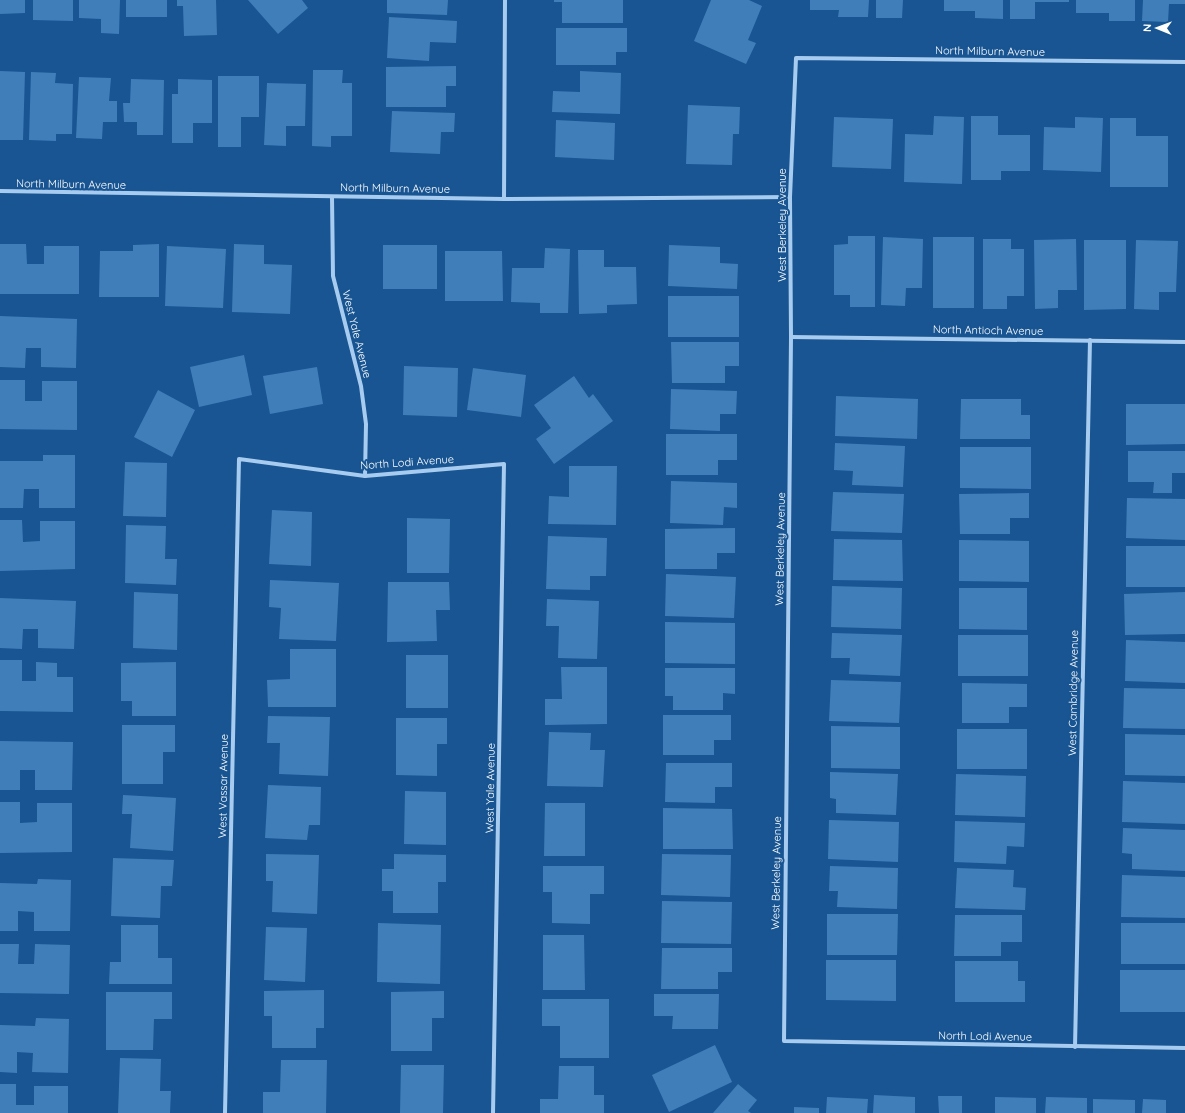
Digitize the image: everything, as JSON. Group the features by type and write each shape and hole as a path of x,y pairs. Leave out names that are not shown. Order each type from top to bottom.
{"street":[{"path":"504,199 505,0"},
{"name":"North Milburn Avenue","path":"796,58 1185,62"},
{"name":"West Berkeley Avenue","path":"784,1041 791,337 790,197 796,58"},
{"name":"North Milburn Avenue","path":"0,191 504,199 790,197"},
{"name":"West Yale Avenue","path":"332,197 333,276 361,386 366,424 365,476"},
{"name":"North Antioch Avenue","path":"791,337 1185,342"},
{"name":"West Cambridge Avenue","path":"1075,1047 1090,340"},
{"name":"North Lodi Avenue","path":"239,458 365,476 504,464"},
{"name":"West Vassar Avenue","path":"225,1113 239,458"},
{"name":"West Yale Avenue","path":"493,1113 504,464"},
{"name":"North Lodi Avenue","path":"784,1041 1185,1048"}],"building":[{"path":"0,0 25,0 25,13 0,14"},
{"path":"33,0 73,0 73,21 33,20"},
{"path":"79,0 120,0 119,34 101,33 101,19 79,18"},
{"path":"126,0 167,0 167,17 126,17"},
{"path":"177,0 216,0 217,35 184,36 183,6 177,6"},
{"path":"248,0 302,0 308,8 278,34"},
{"path":"387,0 448,0 447,15 387,13"},
{"path":"554,0 623,0 623,23 562,23 562,2 554,2"},
{"path":"711,0 749,0 762,6 748,40 756,43 746,64 694,41"},
{"path":"810,0 869,0 868,17 838,17 839,10 810,10"},
{"path":"876,0 903,0 902,18 876,18"},
{"path":"944,0 1003,0 1003,19 975,18 975,11 944,11"},
{"path":"1010,0 1069,0 1069,2 1035,2 1035,19 1010,19"},
{"path":"1076,0 1135,0 1135,21 1109,21 1109,13 1076,13"},
{"path":"1143,0 1185,0 1185,4 1169,4 1168,22 1142,21"},
{"path":"389,17 457,21 456,43 430,42 429,61 387,58"},
{"path":"556,28 627,28 627,52 616,52 616,65 556,65"},
{"path":"456,66 456,86 446,86 446,107 386,107 386,67"},
{"path":"313,70 343,70 342,83 352,83 352,136 331,136 331,147 312,146"},
{"path":"0,71 25,72 23,140 0,140"},
{"path":"580,71 621,73 620,114 552,112 553,91 580,92"},
{"path":"31,72 56,73 55,83 73,84 72,134 56,134 56,141 29,140"},
{"path":"218,76 259,76 259,117 241,117 241,147 218,147"},
{"path":"79,77 111,78 109,101 117,101 117,122 103,122 102,139 76,138"},
{"path":"131,79 164,80 163,135 137,135 137,122 124,122 123,103 130,103"},
{"path":"178,79 212,80 212,123 193,123 193,143 172,143 172,94 178,94"},
{"path":"267,83 306,84 305,126 286,126 286,146 264,145"},
{"path":"688,105 740,107 739,134 733,134 732,165 686,164"},
{"path":"392,111 455,113 454,132 441,132 440,154 390,152"},
{"path":"934,116 964,117 962,184 904,182 905,134 933,135"},
{"path":"971,116 998,116 998,135 1030,135 1030,171 1001,171 1001,180 971,180"},
{"path":"834,117 893,119 891,169 832,167"},
{"path":"1075,117 1103,118 1101,172 1043,170 1044,127 1075,128"},
{"path":"1110,118 1136,118 1136,136 1168,136 1168,187 1110,187"},
{"path":"556,120 615,123 614,160 555,157"},
{"path":"848,236 875,236 875,307 850,307 850,295 834,295 834,245 848,244"},
{"path":"883,237 923,239 922,288 906,288 905,306 881,305"},
{"path":"933,237 974,237 974,308 933,308"},
{"path":"983,239 1011,239 1011,249 1024,249 1024,296 1007,296 1007,309 983,309"},
{"path":"1076,239 1077,290 1058,290 1058,308 1035,309 1034,240"},
{"path":"1084,240 1126,240 1126,309 1084,310"},
{"path":"1136,240 1178,241 1176,292 1159,292 1159,310 1134,309"},
{"path":"0,244 26,244 27,264 44,264 44,246 79,246 79,294 0,294"},
{"path":"159,244 159,297 99,297 100,251 133,251 133,245"},
{"path":"234,244 264,245 264,264 292,265 290,314 232,312"},
{"path":"383,245 437,245 437,289 383,289"},
{"path":"669,245 720,247 720,263 738,264 737,289 668,286"},
{"path":"167,246 226,249 223,308 165,306"},
{"path":"545,248 570,249 568,313 540,313 540,303 511,302 512,268 544,268"},
{"path":"578,250 604,250 604,267 636,267 637,304 607,305 607,313 579,314"},
{"path":"445,251 502,251 503,301 445,301"},
{"path":"668,296 739,296 739,337 668,337"},
{"path":"0,316 77,319 76,368 41,367 41,348 26,348 25,368 0,367"},
{"path":"671,342 739,342 739,366 725,366 725,383 672,383"},
{"path":"244,355 252,395 199,407 190,367"},
{"path":"404,366 458,368 457,417 403,415"},
{"path":"317,367 323,404 270,414 263,376"},
{"path":"473,368 526,375 521,417 467,410"},
{"path":"574,376 589,398 593,394 613,421 554,464 536,439 551,428 534,405"},
{"path":"0,380 25,380 25,401 42,401 42,381 77,381 77,430 0,429"},
{"path":"671,389 737,391 736,414 720,414 720,431 670,429"},
{"path":"158,390 195,410 172,457 134,437"},
{"path":"836,396 918,399 917,439 835,436"},
{"path":"961,399 1021,399 1021,415 1030,415 1030,439 960,439"},
{"path":"1126,404 1185,404 1185,444 1126,445"},
{"path":"666,434 737,434 737,460 718,460 718,475 666,475"},
{"path":"835,443 905,446 903,487 852,485 853,471 834,470"},
{"path":"960,447 1031,447 1031,489 960,488"},
{"path":"1128,451 1185,451 1185,473 1172,473 1172,493 1153,493 1154,482 1128,482"},
{"path":"43,455 75,455 75,508 39,508 39,489 24,489 23,508 0,508 0,461 43,461"},
{"path":"125,462 167,463 166,517 123,516"},
{"path":"569,466 617,466 616,525 548,524 549,496 569,497"},
{"path":"671,481 737,483 737,508 724,507 723,525 670,523"},
{"path":"833,492 904,494 902,533 831,531"},
{"path":"1029,493 1029,518 1010,518 1010,534 960,534 959,494"},
{"path":"1127,498 1185,499 1185,540 1126,538"},
{"path":"272,510 312,512 311,566 269,564"},
{"path":"407,518 450,519 449,573 407,573"},
{"path":"0,520 22,520 23,542 40,541 40,521 75,521 75,569 0,571"},
{"path":"126,525 166,526 165,559 177,559 176,585 125,583"},
{"path":"735,528 735,553 717,553 717,569 665,569 665,529"},
{"path":"548,536 607,538 606,576 590,576 590,590 546,589"},
{"path":"834,539 902,540 903,581 833,580"},
{"path":"959,540 1029,541 1029,582 959,581"},
{"path":"1126,546 1185,546 1185,587 1126,587"},
{"path":"666,574 736,577 734,618 665,616"},
{"path":"270,580 339,583 336,641 279,639 281,608 269,607"},
{"path":"388,582 449,582 450,610 436,610 437,641 387,642"},
{"path":"832,586 902,588 901,629 831,627"},
{"path":"959,588 1027,588 1027,630 959,629"},
{"path":"134,592 178,594 177,650 133,648"},
{"path":"1185,592 1185,634 1125,635 1124,594"},
{"path":"0,598 76,601 74,649 38,648 38,629 23,629 22,649 0,648"},
{"path":"547,599 599,601 597,659 558,658 559,626 546,626"},
{"path":"665,622 735,623 735,664 665,663"},
{"path":"832,633 902,635 900,676 849,674 850,658 831,658"},
{"path":"958,635 1028,635 1028,676 958,676"},
{"path":"1126,640 1185,642 1185,683 1125,681"},
{"path":"290,649 336,649 336,707 268,707 267,680 290,679"},
{"path":"406,655 448,655 448,708 406,708"},
{"path":"0,660 22,660 22,681 36,681 36,662 57,663 57,677 73,677 73,712 0,711"},
{"path":"176,662 176,716 132,716 132,701 121,701 121,663"},
{"path":"561,667 607,667 607,724 545,725 545,699 562,699"},
{"path":"665,668 735,668 735,694 723,693 723,710 673,710 673,696 665,696"},
{"path":"831,680 901,682 899,723 829,721"},
{"path":"962,683 1027,684 1027,707 1009,707 1009,723 962,723"},
{"path":"1124,688 1185,689 1185,729 1123,728"},
{"path":"663,715 731,715 731,740 714,740 714,755 663,755"},
{"path":"268,716 330,717 328,776 279,774 280,743 267,743"},
{"path":"396,718 447,718 447,744 437,744 437,776 396,775"},
{"path":"122,725 175,725 175,752 163,752 163,784 122,784"},
{"path":"831,726 900,727 900,769 831,768"},
{"path":"957,729 1027,729 1027,769 957,769"},
{"path":"549,732 591,733 590,750 605,750 603,787 547,786"},
{"path":"1125,734 1185,735 1185,776 1125,775"},
{"path":"0,741 73,742 72,790 35,790 35,770 20,770 20,790 0,790"},
{"path":"666,763 732,763 732,787 715,787 715,803 665,802"},
{"path":"830,772 898,774 896,815 836,813 836,799 830,798"},
{"path":"956,774 1026,776 1025,817 955,815"},
{"path":"1123,781 1185,783 1185,824 1122,822"},
{"path":"268,785 321,787 320,825 309,825 307,840 265,838"},
{"path":"405,791 446,792 446,845 404,844"},
{"path":"123,795 176,798 173,851 130,848 132,814 122,814"},
{"path":"0,802 20,802 20,823 37,822 37,803 72,803 72,852 0,853"},
{"path":"545,803 585,803 585,856 544,856"},
{"path":"663,808 732,809 733,849 663,849"},
{"path":"829,820 899,822 898,862 828,859"},
{"path":"955,821 1025,823 1024,847 1007,846 1006,864 954,862"},
{"path":"1123,828 1185,830 1185,871 1132,869 1132,854 1122,853"},
{"path":"266,854 319,855 317,914 272,912 273,881 266,881"},
{"path":"394,854 446,855 446,882 438,882 438,913 393,913 393,891 382,891 382,869 394,869"},
{"path":"662,854 731,855 730,897 661,895"},
{"path":"113,858 174,860 172,886 161,886 160,918 111,916"},
{"path":"543,866 604,866 604,894 590,894 590,924 552,923 552,892 543,892"},
{"path":"830,866 898,868 897,909 837,907 838,891 829,891"},
{"path":"957,868 1014,870 1013,887 1026,888 1025,910 955,908"},
{"path":"1122,875 1185,877 1185,918 1121,917"},
{"path":"38,879 71,880 70,931 34,931 34,912 18,911 18,931 0,931 0,883 37,884"},
{"path":"662,901 732,902 731,944 661,943"},
{"path":"827,914 898,914 897,955 827,955"},
{"path":"955,915 1022,915 1022,942 1001,942 1001,956 954,956"},
{"path":"378,923 441,925 440,984 377,982"},
{"path":"1121,923 1185,923 1185,964 1121,964"},
{"path":"121,925 158,925 158,958 172,958 172,984 109,984 110,962 121,962"},
{"path":"266,927 307,928 305,982 264,980"},
{"path":"543,935 584,935 585,990 543,990"},
{"path":"0,944 19,944 18,964 34,964 35,944 70,945 69,994 0,993"},
{"path":"662,948 732,948 732,972 718,972 718,989 661,989"},
{"path":"826,960 896,960 896,1001 826,1000"},
{"path":"955,961 1018,961 1018,981 1025,981 1025,1002 955,1002"},
{"path":"1120,970 1185,970 1185,1012 1120,1012"},
{"path":"324,990 324,1028 316,1028 316,1048 272,1048 272,1016 264,1016 264,991"},
{"path":"444,991 444,1018 432,1018 432,1051 391,1051 391,992"},
{"path":"106,992 172,992 172,1019 154,1019 153,1050 106,1050"},
{"path":"654,994 719,994 718,1029 672,1029 673,1016 654,1016"},
{"path":"542,999 609,999 609,1058 560,1058 560,1026 542,1026"},
{"path":"36,1018 69,1019 68,1073 32,1072 33,1053 17,1052 17,1073 0,1072 0,1025 35,1026"},
{"path":"715,1045 732,1082 669,1112 652,1075"},
{"path":"120,1058 161,1059 160,1091 171,1091 170,1113 118,1113"},
{"path":"281,1060 327,1060 326,1113 263,1113 263,1092 280,1092"},
{"path":"401,1065 444,1065 443,1113 400,1113"},
{"path":"559,1066 594,1066 594,1095 604,1095 604,1113 540,1113 540,1099 558,1099"},
{"path":"0,1084 16,1084 16,1105 34,1105 34,1086 68,1086 68,1113 0,1113"},
{"path":"738,1084 757,1100 748,1111 751,1113 713,1113"},
{"path":"874,1095 915,1097 915,1113 873,1113"},
{"path":"938,1096 962,1096 962,1113 939,1113"},
{"path":"827,1097 868,1099 867,1113 826,1113"},
{"path":"995,1097 1036,1098 1036,1113 995,1113"},
{"path":"1046,1097 1087,1098 1087,1113 1045,1113"},
{"path":"1093,1099 1135,1100 1135,1113 1093,1113"},
{"path":"1143,1099 1166,1100 1166,1113 1142,1113"},
{"path":"794,1107 819,1108 819,1113 794,1113"}]}
